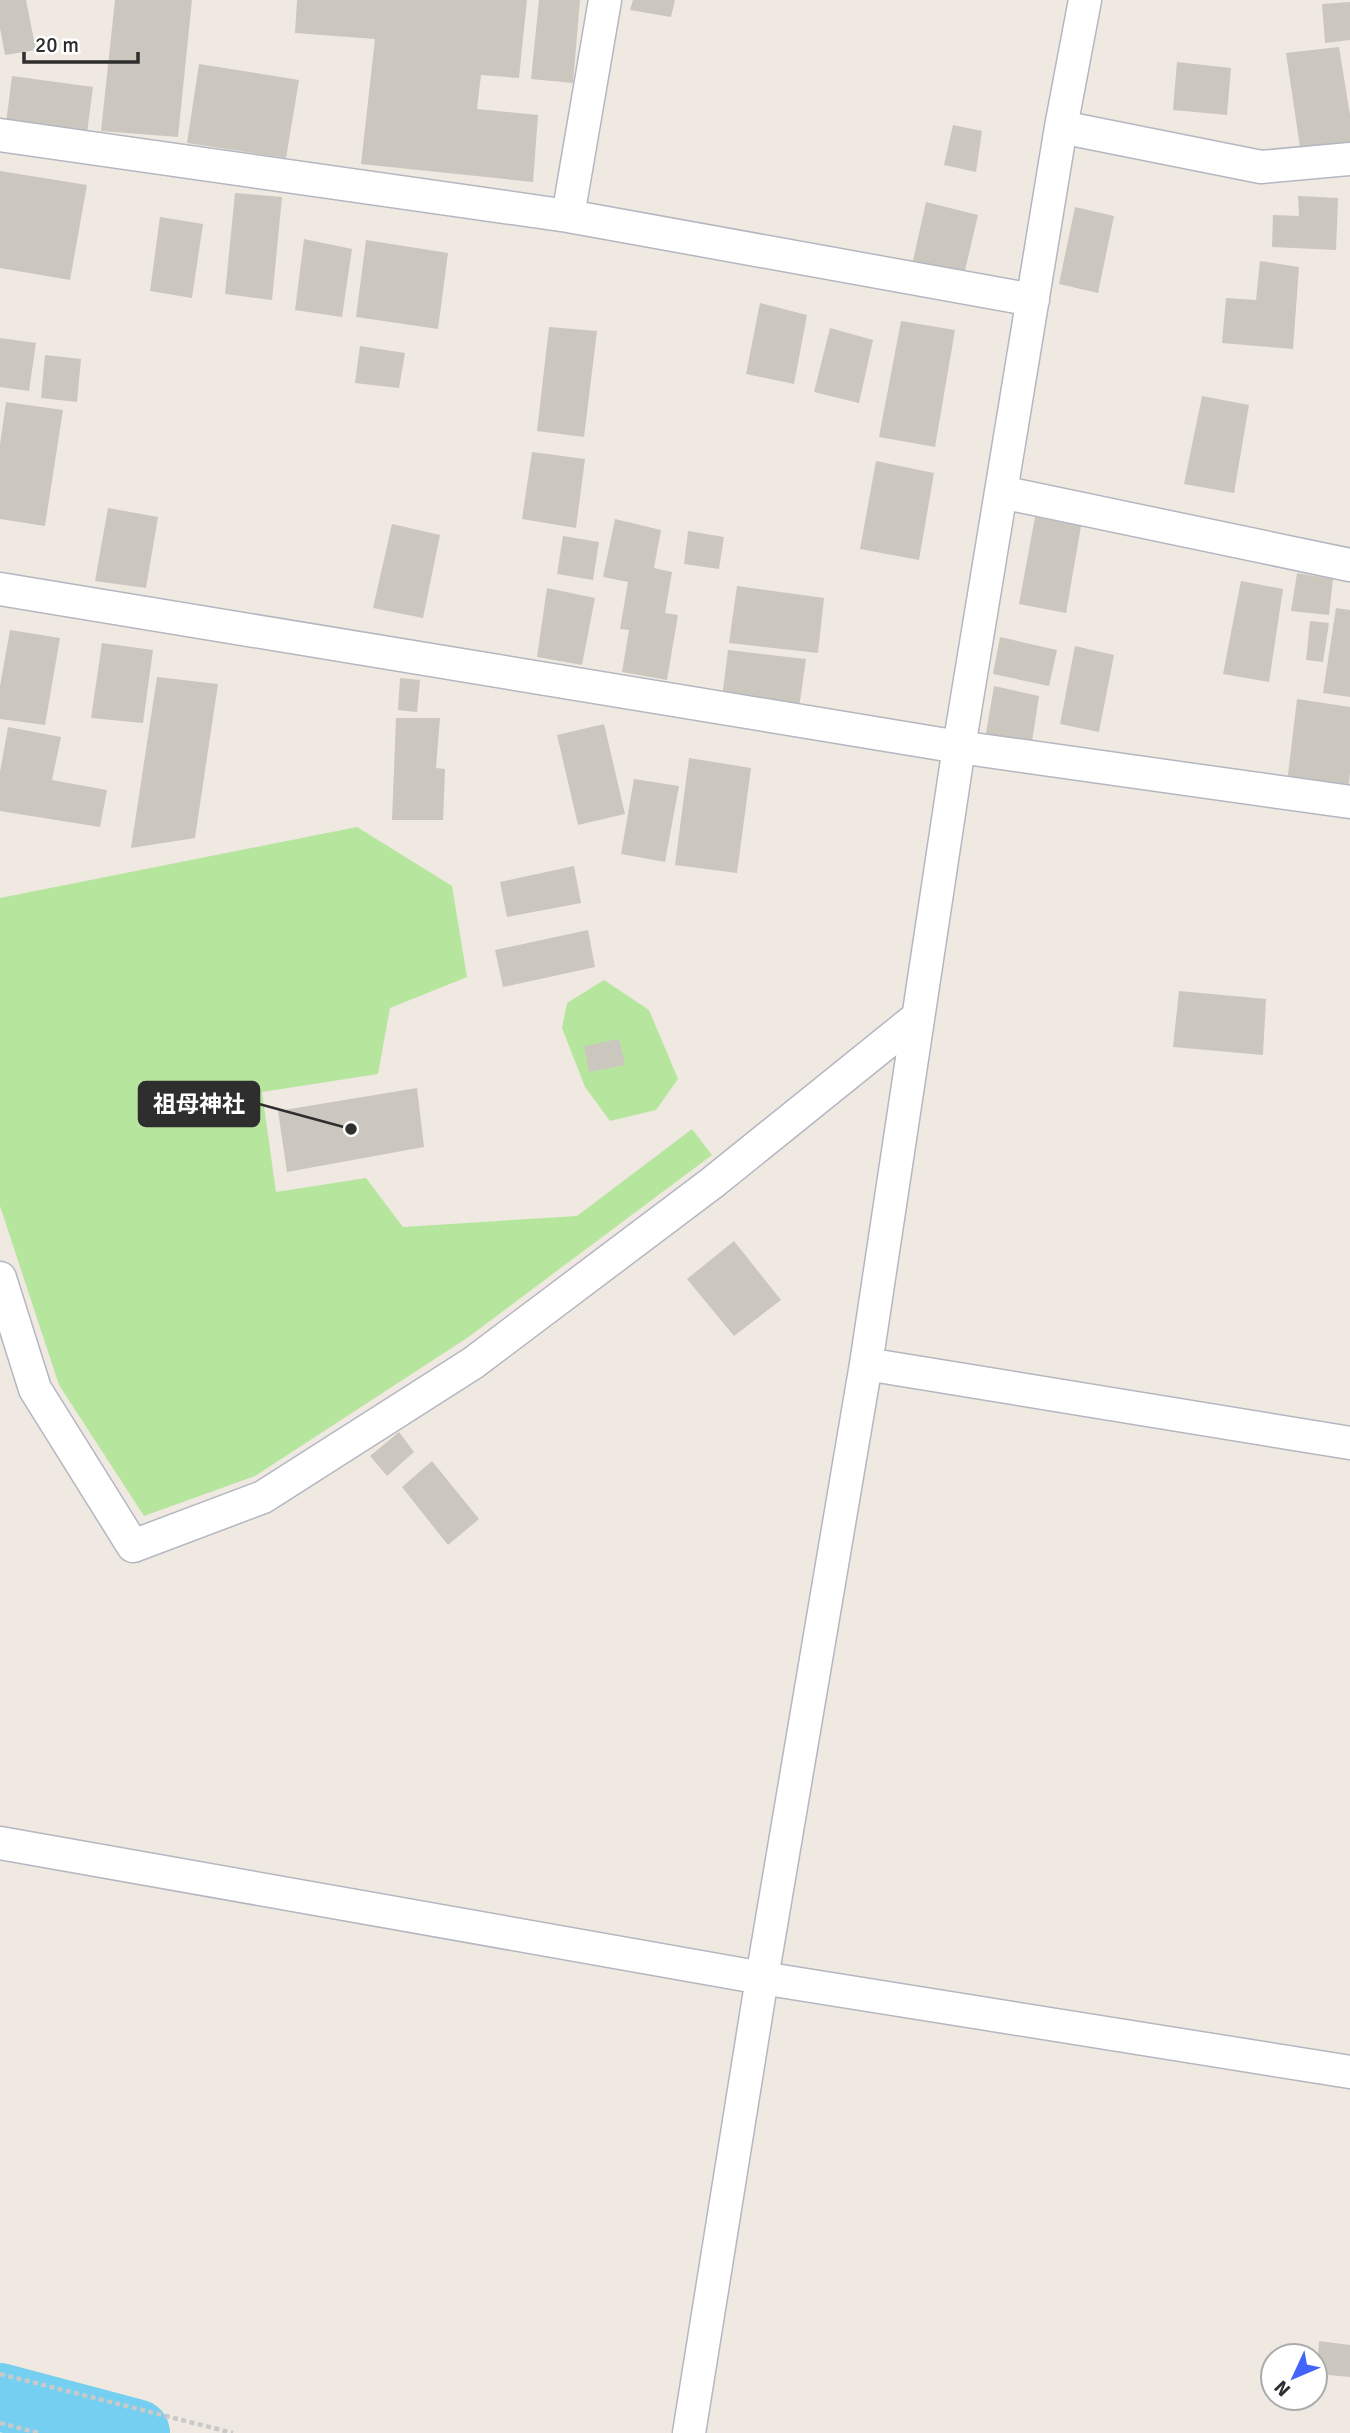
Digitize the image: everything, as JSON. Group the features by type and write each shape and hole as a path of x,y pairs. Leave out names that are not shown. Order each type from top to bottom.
{"street":[{"path":"568,216 605,0"},
{"path":"689,2433 762,1978 866,1364 959,747 1061,127 1085,0"},
{"path":"1061,127 1261,166 1350,159"},
{"path":"0,135 568,216 1033,300"},
{"path":"1001,492 1350,565"},
{"path":"0,589 959,747 1350,802"},
{"path":"0,1278 35,1389 133,1546 263,1497 473,1363 712,1183 918,1017"},
{"path":"866,1364 1350,1443"},
{"path":"0,1843 762,1978 1350,2072"}],"path":[{"path":"0,2374 233,2433"},
{"path":"0,2423 38,2433"}],"green space":[{"path":"357,827 452,886 467,977 390,1008 378,1074 262,1092 276,1192 366,1178 403,1227 577,1216 692,1129 712,1155 467,1338 255,1476 144,1516 59,1385 0,1206 0,898"},
{"path":"604,980 649,1010 678,1079 656,1110 610,1121 585,1087 562,1028 567,1003"}],"building":[{"path":"0,0 26,0 36,50 5,55 0,28"},
{"path":"115,0 192,0 178,137 101,131"},
{"path":"297,0 527,0 519,78 481,75 477,109 538,115 533,182 361,164 375,39 295,33"},
{"path":"539,0 580,0 573,83 531,79"},
{"path":"633,0 675,0 671,17 630,10"},
{"path":"1350,2 1350,40 1325,43 1322,4"},
{"path":"1339,47 1350,115 1350,146 1301,154 1286,53"},
{"path":"1177,62 1231,68 1227,115 1173,110"},
{"path":"199,64 299,80 286,158 187,143"},
{"path":"12,76 93,87 87,133 6,123"},
{"path":"953,125 982,131 976,172 944,165"},
{"path":"0,171 87,185 70,280 0,268"},
{"path":"235,193 282,197 272,300 225,294"},
{"path":"1298,196 1338,198 1336,250 1272,247 1273,215 1299,216"},
{"path":"926,202 978,215 963,279 912,265"},
{"path":"1075,207 1114,216 1098,293 1059,284"},
{"path":"160,217 203,224 192,298 150,291"},
{"path":"304,239 352,249 342,317 295,310"},
{"path":"366,240 448,253 438,329 356,317"},
{"path":"1260,261 1299,267 1293,349 1222,343 1226,298 1256,300"},
{"path":"760,303 807,315 794,384 746,374"},
{"path":"901,321 955,330 935,447 879,437"},
{"path":"549,327 597,331 584,437 537,431"},
{"path":"830,328 873,340 859,403 814,392"},
{"path":"0,338 36,343 29,391 0,387"},
{"path":"360,346 405,353 399,388 355,383"},
{"path":"45,355 81,359 77,402 41,398"},
{"path":"1202,396 1249,405 1234,493 1184,484"},
{"path":"6,402 63,410 45,526 0,519 0,444"},
{"path":"532,452 585,459 576,528 522,519"},
{"path":"876,461 934,473 919,560 860,549"},
{"path":"108,508 158,517 146,588 95,581"},
{"path":"1035,517 1081,526 1066,613 1019,604"},
{"path":"615,519 661,530 654,568 672,572 665,613 678,615 667,680 622,672 629,630 620,629 628,582 603,577"},
{"path":"392,524 440,535 423,618 373,608"},
{"path":"688,531 724,537 719,569 684,564"},
{"path":"563,536 599,542 593,580 557,574"},
{"path":"1297,573 1333,579 1329,615 1291,611"},
{"path":"1241,581 1283,589 1269,682 1223,674"},
{"path":"737,586 824,598 818,653 729,643"},
{"path":"547,588 595,598 582,665 537,657"},
{"path":"1336,608 1350,610 1350,697 1323,693"},
{"path":"1310,621 1329,623 1323,662 1306,660"},
{"path":"10,630 60,638 45,725 0,719 0,686"},
{"path":"1000,637 1057,650 1049,686 993,674"},
{"path":"102,643 153,650 143,723 91,718"},
{"path":"1075,646 1114,655 1099,732 1060,724"},
{"path":"728,650 806,659 799,708 722,698"},
{"path":"157,677 218,684 195,838 131,848"},
{"path":"400,678 420,680 417,712 398,710"},
{"path":"994,686 1039,696 1031,748 985,739"},
{"path":"1297,699 1350,707 1348,791 1287,783"},
{"path":"396,718 440,718 436,768 445,769 443,820 392,820"},
{"path":"604,724 625,814 578,825 557,735"},
{"path":"8,727 61,737 52,780 107,790 100,827 0,811 0,772"},
{"path":"689,758 751,768 737,873 675,865"},
{"path":"634,779 679,786 665,862 621,854"},
{"path":"574,866 581,903 507,917 500,882"},
{"path":"588,930 595,967 503,987 495,950"},
{"path":"1179,991 1266,999 1263,1055 1173,1047"},
{"path":"619,1039 625,1065 589,1072 584,1046"},
{"path":"417,1088 424,1147 287,1172 278,1111"},
{"path":"734,1241 781,1300 734,1336 687,1279"},
{"path":"399,1432 414,1452 387,1476 370,1456"},
{"path":"432,1461 479,1519 448,1545 402,1487"},
{"path":"1329,2342 1350,2345 1350,2377 1329,2375"}],"waterway":[{"path":"0,2397 136,2433"}],"place":[{"name":"祖母神社","path":"351,1129"}]}
